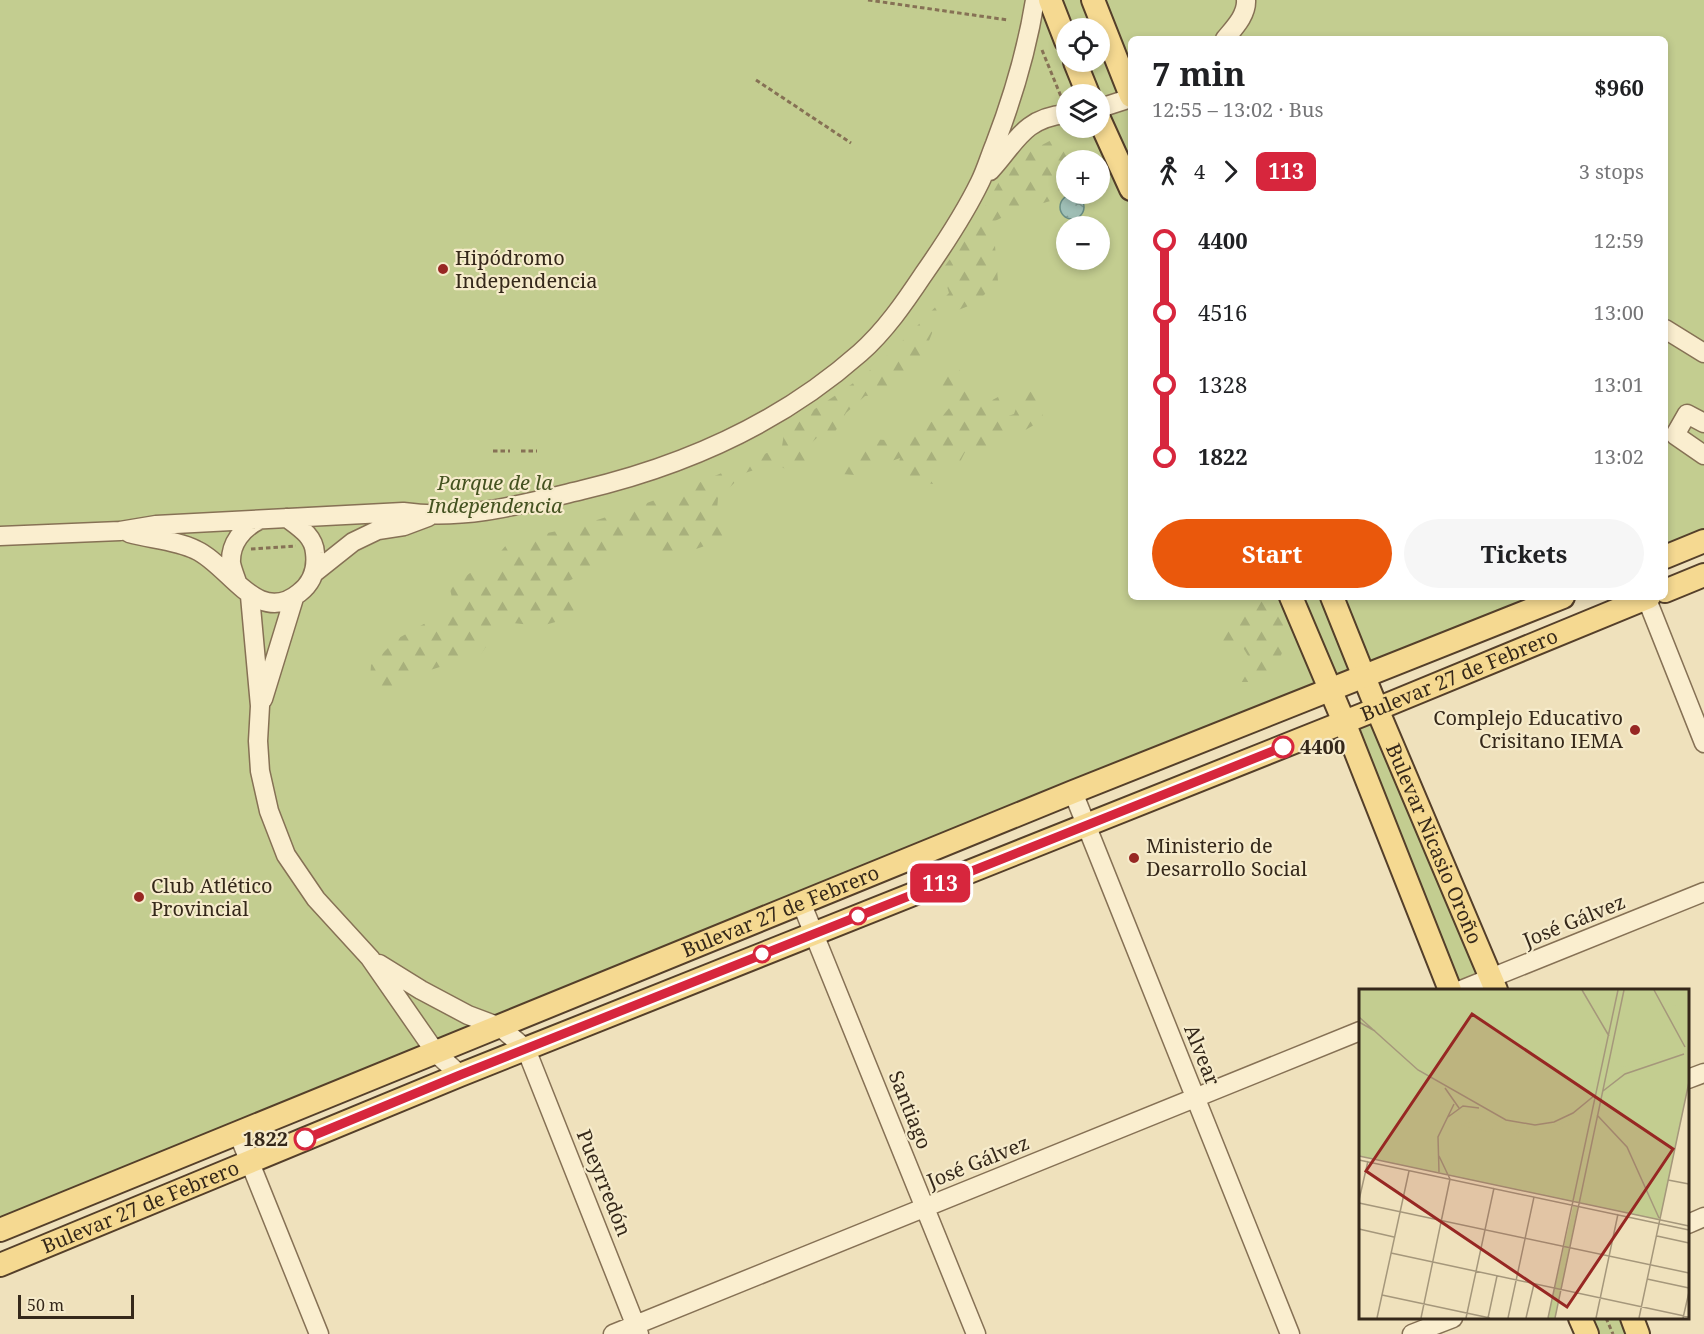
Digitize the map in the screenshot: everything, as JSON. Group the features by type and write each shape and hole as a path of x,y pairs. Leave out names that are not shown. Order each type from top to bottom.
{"main road":[{"path":"1050,0 1057,18"},
{"path":"1093,0 1128,89"},
{"path":"1108,138 1128,182"},
{"path":"1668,556 1704,541"},
{"name":"Bulevar 27 de Febrero","path":"1668,590 1704,575"},
{"name":"Bulevar Nicasio Oroño","path":"1292,600 1344,722 1450,989"},
{"name":"Bulevar Nicasio Oroño","path":"1333,600 1377,710 1493,984"},
{"name":"Bulevar 27 de Febrero","path":"0,1230 801,902 1555,600"},
{"name":"Bulevar 27 de Febrero","path":"0,1265 460,1075 1377,710 1642,600"},
{"path":"1581,1319 1587,1334"},
{"path":"1633,1319 1638,1334"}],"street":[{"path":"0,536 120,531 156,525 403,512 429,516 495,509 614,482 684,458 746,432 804,398 862,352 904,304 949,237 980,181 1020,74 1035,0"},
{"path":"1227,36 1242,17 1247,4 1246,0"},
{"path":"1110,104 1128,98"},
{"path":"980,181 1025,129 1056,113"},
{"path":"1668,331 1704,353"},
{"path":"120,531 159,541 181,543 198,551 237,582 250,596 264,602 279,603 294,598 307,587 315,573 353,542 378,530 404,526 429,516"},
{"path":"287,518 306,531 315,551 315,573"},
{"path":"237,582 231,562 235,542 248,526 259,520"},
{"path":"250,596 260,706 258,741 260,771 269,811 286,855 316,899 370,958 436,1053 460,1075"},
{"path":"260,706 294,598"},
{"path":"1653,600 1704,743"},
{"name":"Alvear","path":"1073,792 1290,1334"},
{"name":"José Gálvez","path":"1466,989 1493,984 1704,892"},
{"name":"Santiago","path":"801,902 976,1334"},
{"path":"370,958 449,1005 500,1027 526,1049"},
{"name":"José Gálvez","path":"613,1334 638,1329 925,1207 1359,1031"},
{"name":"Pueyrredón","path":"526,1049 638,1329"},
{"path":"1689,1079 1704,1073"},
{"path":"238,1133 319,1334"},
{"path":"1689,1224 1704,1217"},
{"path":"1420,1332 1449,1319"}],"path":[{"path":"868,0 1008,20"},
{"path":"1039,43 1056,86"},
{"path":"756,80 851,143"},
{"path":"493,451 510,451"},
{"path":"521,452 537,451"},
{"path":"245,549 300,545"},
{"path":"1607,1319 1613,1334"}],"green space":[{"name":"Parque de la Independencia","path":"0,0 1704,0 1704,541 1668,556 1668,36 1128,36 1128,600 1556,600 0,1230"},
{"path":"1056,138 1061,138 1072,150 1056,150 1056,196 1054,200 1015,211 993,222 998,281 976,303 938,318 925,351 894,393 865,396 846,413 832,437 821,434 806,448 804,480 775,463 745,473 718,498 717,511 729,536 693,550 663,554 655,549 642,532 619,543 600,564 567,582 580,597 570,618 541,626 503,622 481,654 424,672 401,688 369,691 371,665 397,639 438,616 453,602 450,589 470,573 490,570 497,556 512,538 550,533 618,513 701,482 782,446 785,428 866,374 949,293 942,270 976,223 1010,162"},
{"path":"956,364 981,406 998,397 1002,407 1000,419 1014,414 1020,398 1033,390 1044,419 1022,432 1002,432 986,449 965,452 955,472 946,462 933,484 913,481 896,474 900,458 855,475 842,474 847,453 872,439 885,440 940,419 950,407 937,375"},
{"path":"1248,600 1281,600 1280,617 1289,636 1279,660 1257,682 1241,682 1250,659 1239,641 1216,651 1210,642 1230,621 1242,622 1241,609"},
{"path":"1377,709 1496,989 1450,989 1344,722"},
{"path":"1580,1319 1632,1319 1638,1334 1587,1334"}],"water":[{"path":"1061,204 1083,204 1083,211 1079,216 1065,216 1060,207"}],"bus line":[{"name":"113","path":"305,1139 814,933 1283,747"}],"place":[{"name":"Hipódromo Independencia","path":"443,269"},
{"name":"Complejo Educativo Crisitano IEMA","path":"1635,730"},
{"name":"4400","path":"1283,747"},
{"name":"Ministerio de Desarrollo Social","path":"1134,858"},
{"name":"Club Atlético Provincial","path":"139,897"},
{"name":"1822","path":"305,1139"}]}
